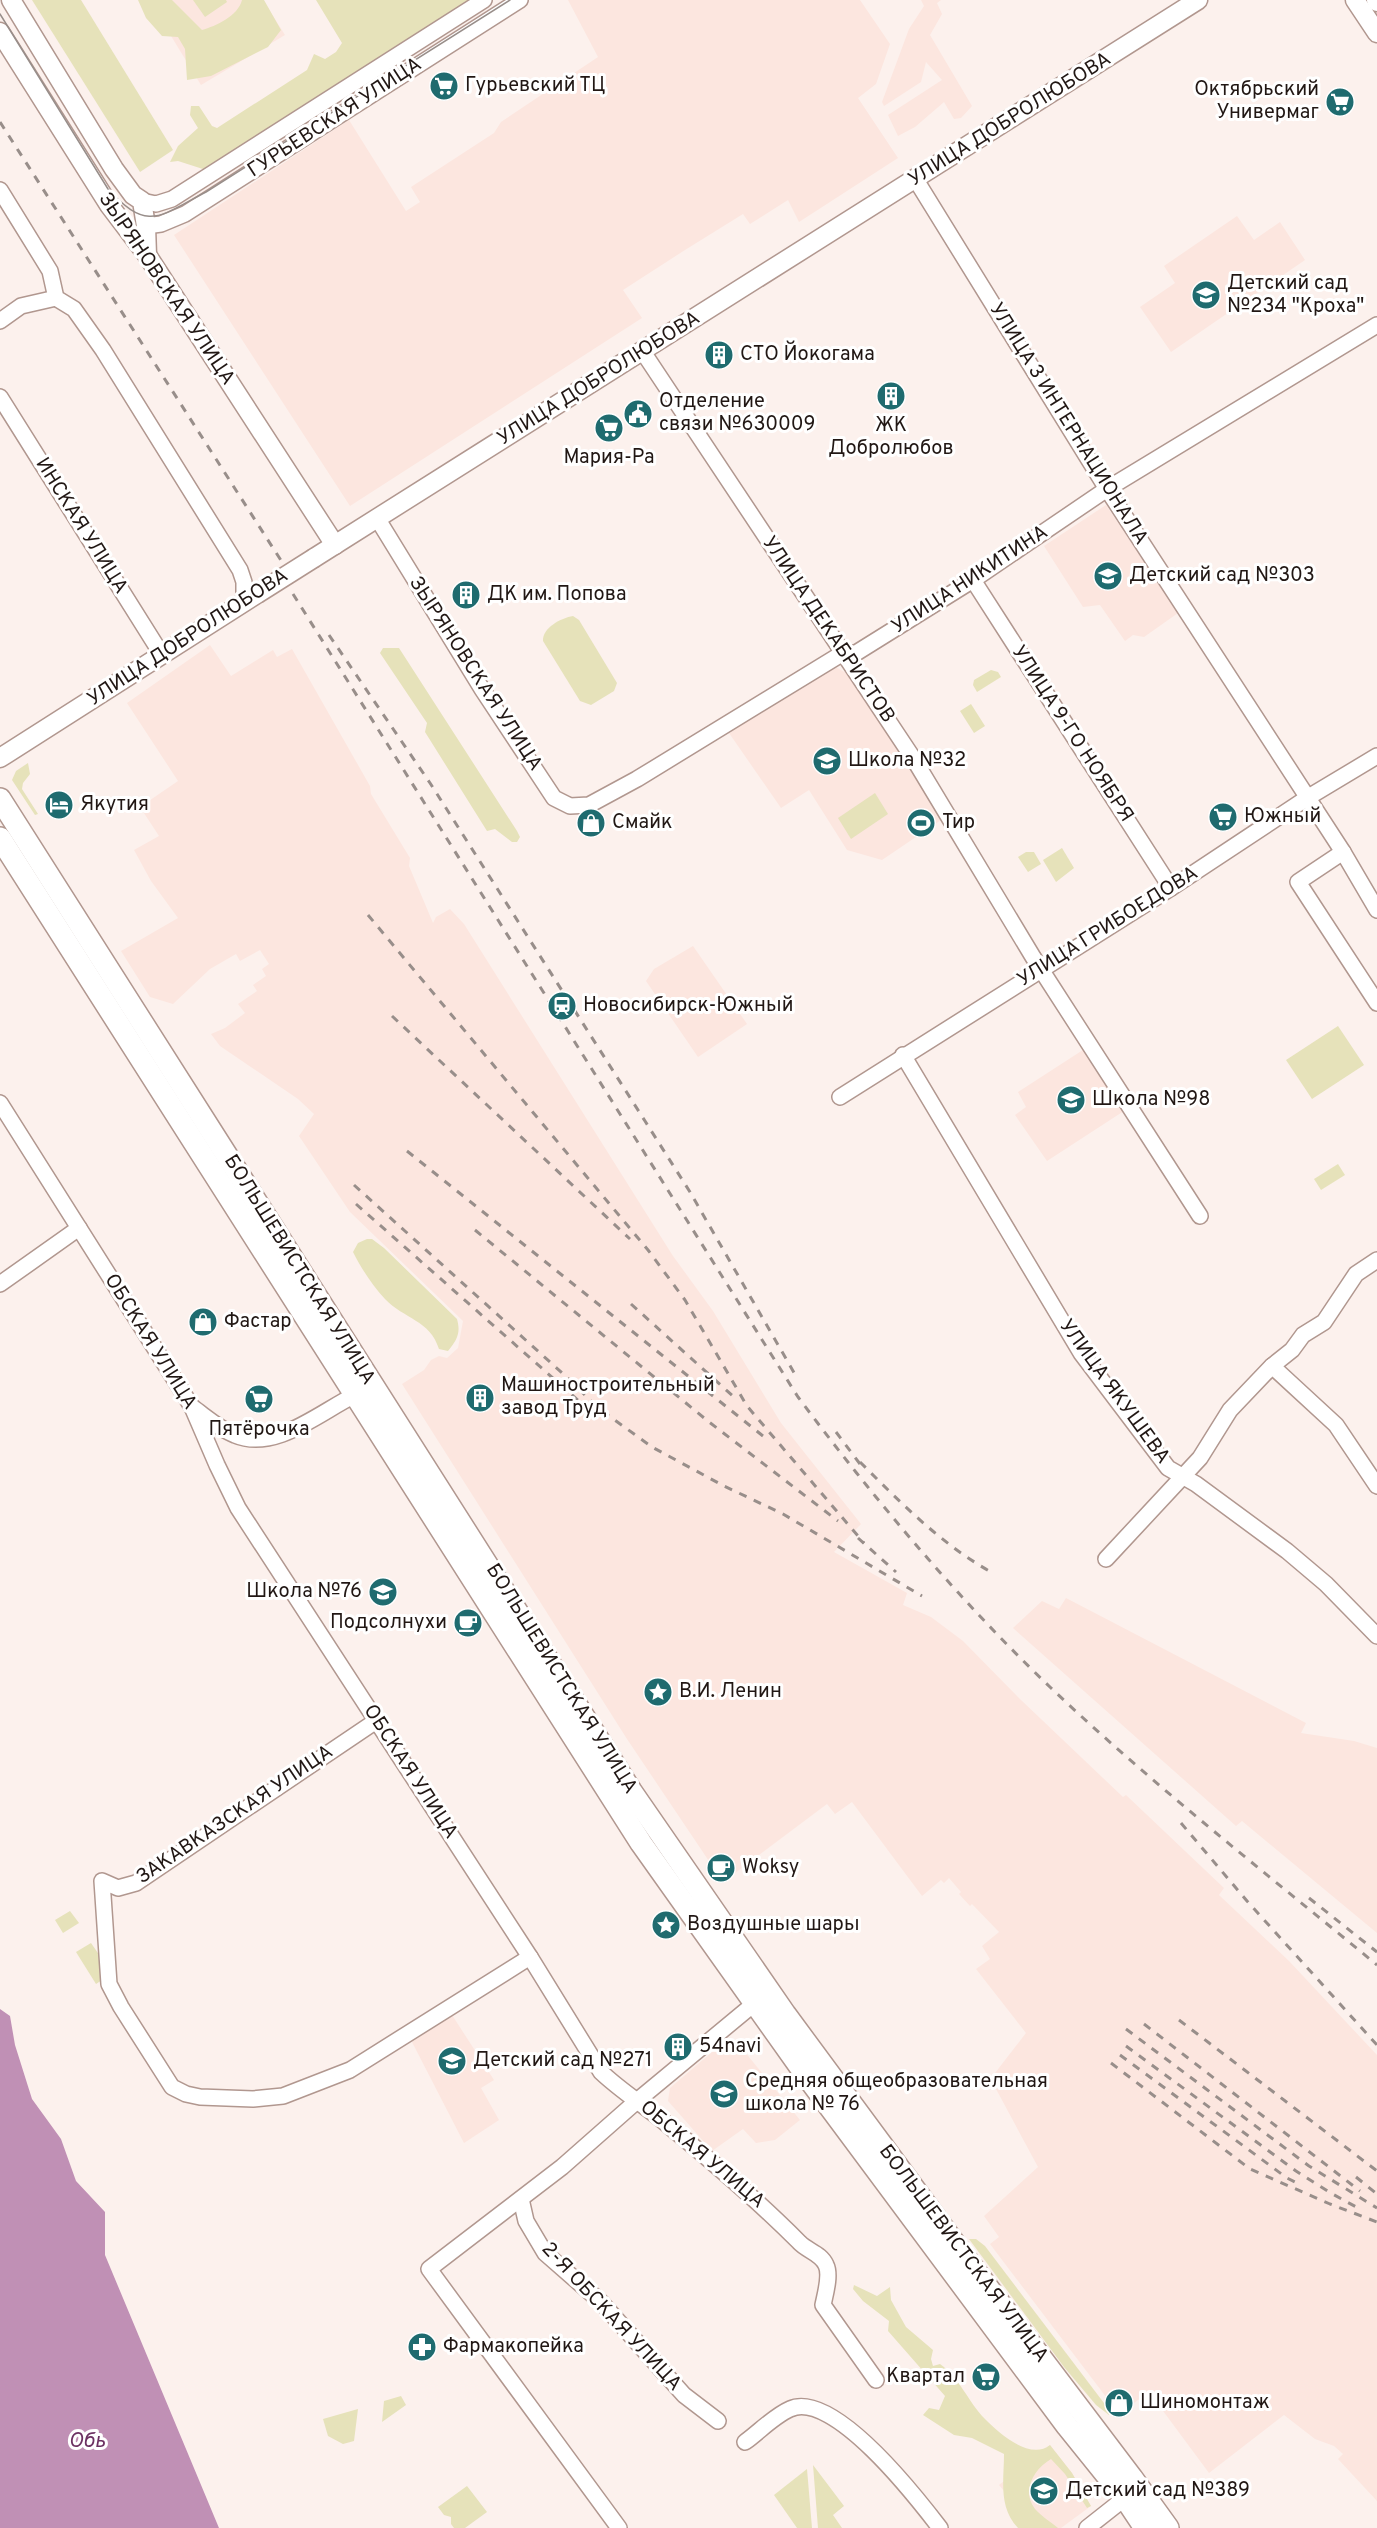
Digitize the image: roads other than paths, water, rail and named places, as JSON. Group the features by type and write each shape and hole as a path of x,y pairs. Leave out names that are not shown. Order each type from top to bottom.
{"highway":[{"name":"БОЛЬШЕВИСТСКАЯ УЛИЦА","path":"0,799 630,1791 785,2014 1168,2528"},
{"name":"БОЛЬШЕВИСТСКАЯ УЛИЦА","path":"0,838 614,1803 803,2071 1060,2417 1125,2498 1145,2528"}],"main road":[{"name":"ЗЫРЯНОВСКАЯ УЛИЦА","path":"10,0 114,169 133,195 142,201"},
{"name":"УЛИЦА ДОБРОЛЮБОВА","path":"0,758 1198,0"},
{"path":"1355,0 1377,33"},
{"name":"ЗЫРЯНОВСКАЯ УЛИЦА","path":"0,32 109,205 147,255 335,545"},
{"path":"142,201 147,255"},
{"path":"109,205 132,221 146,226"}],"street":[{"name":"ГУРЬЕВСКАЯ УЛИЦА","path":"142,201 156,204 172,199 484,0"},
{"name":"ГУРЬЕВСКАЯ УЛИЦА","path":"146,226 161,224 185,214 520,0"},
{"name":"УЛИЦА 3 ИНТЕРНАЦИОНАЛА","path":"916,180 1107,489 1343,852 1377,910"},
{"path":"0,190 50,271 56,298"},
{"path":"0,321 21,306 56,298 74,309 103,350 240,570 250,599"},
{"name":"УЛИЦА НИКИТИНА","path":"554,798 570,806 590,805 637,779 843,653 856,653 973,580 1107,489 1377,325"},
{"name":"УЛИЦА ДЕКАБРИСТОВ","path":"643,352 915,761 1041,970 1200,1216"},
{"name":"ИНСКАЯ УЛИЦА","path":"0,397 162,655"},
{"name":"ЗЫРЯНОВСКАЯ УЛИЦА","path":"377,519 482,689 554,798"},
{"name":"УЛИЦА 9-ГО НОЯБРЯ","path":"973,580 1171,888"},
{"name":"УЛИЦА ГРИБОЕДОВА","path":"840,1097 903,1055 1171,888 1307,798 1377,756"},
{"path":"1343,852 1298,882 1377,1003"},
{"name":"УЛИЦА ЯКУШЕВА","path":"903,1055 1081,1353 1168,1468 1196,1484 1287,1551 1326,1584 1377,1636"},
{"name":"ОБСКАЯ УЛИЦА","path":"0,1103 192,1407 238,1508 530,1957 601,2072 714,2162 742,2190 765,2208 802,2246 821,2257 828,2267 823,2306 876,2380"},
{"path":"0,1284 79,1228"},
{"path":"1107,1559 1200,1458 1230,1410 1272,1366 1292,1350 1303,1335 1324,1322 1356,1274 1377,1260"},
{"path":"1272,1366 1336,1425 1377,1485"},
{"path":"192,1407 234,1435 251,1441 270,1440 355,1395"},
{"name":"ЗАКАВКАЗСКАЯ УЛИЦА","path":"376,1721 136,1883 118,1888 102,1881 109,1984 172,2087 186,2094 200,2097 283,2096 350,2070 530,1957"},
{"path":"619,2528 429,2269 562,2167 638,2100 755,2003"},
{"name":"2-Я ОБСКАЯ УЛИЦА","path":"521,2199 526,2220 545,2253 601,2302 684,2395 718,2421"},
{"path":"745,2442 791,2408 810,2408 833,2417 865,2440 940,2528"},
{"path":"1087,2528 1125,2498"}],"water":[{"name":"Обь","path":"0,2009 10,2016 15,2045 32,2099 61,2139 76,2181 105,2212 105,2255 219,2528 0,2528"}],"tram line":[{"path":"0,14 108,189 134,211 144,216 155,216 177,208 206,192 510,0"}],"railway":[{"path":"0,122 282,562"},
{"path":"293,594 798,1397 887,1511 950,1584 1051,1688 1170,1795 1377,1965"},
{"path":"329,635 430,783 690,1192 796,1376"},
{"path":"368,915 648,1250 685,1300 747,1406 864,1543"},
{"path":"392,1016 630,1239"},
{"path":"407,1151 763,1436"},
{"path":"354,1185 598,1408 652,1447 724,1486 783,1514 922,1596"},
{"path":"356,1204 597,1417"},
{"path":"475,1230 709,1422 838,1521"},
{"path":"631,1304 735,1398"},
{"path":"836,1432 863,1468"},
{"path":"860,1462 938,1536 991,1572"},
{"path":"858,1538 896,1572"},
{"path":"1181,1823 1247,1901 1377,2045"},
{"path":"1309,1898 1377,1952"},
{"path":"1179,2020 1377,2171"},
{"path":"1144,2024 1360,2191"},
{"path":"1126,2029 1309,2166 1377,2208"},
{"path":"1126,2046 1296,2171 1358,2208"},
{"path":"1120,2055 1287,2178 1297,2183"},
{"path":"1111,2063 1250,2169 1377,2222"},
{"path":"1356,2177 1377,2194"}],"place":[{"name":"Гурьевский ТЦ","path":"444,86"},
{"name":"Октябрьский Универмаг","path":"1340,102"},
{"name":"Детский сад №234 \"Кроха\"","path":"1206,295"},
{"name":"СТО Йокогама","path":"719,355"},
{"name":"ЖК Добролюбов","path":"891,396"},
{"name":"Отделение связи №630009","path":"638,414"},
{"name":"Мария-Ра","path":"609,428"},
{"name":"Детский сад №303","path":"1108,576"},
{"name":"ДК им. Попова","path":"466,595"},
{"name":"Школа №32","path":"827,761"},
{"name":"Якутия","path":"59,805"},
{"name":"Южный","path":"1223,817"},
{"name":"Смайк","path":"591,823"},
{"name":"Тир","path":"921,823"},
{"name":"Новосибирск-Южный","path":"562,1006"},
{"name":"Школа №98","path":"1071,1100"},
{"name":"Фастар","path":"203,1322"},
{"name":"Машиностроительный завод Труд","path":"480,1398"},
{"name":"Пятёрочка","path":"259,1399"},
{"name":"Школа №76","path":"383,1592"},
{"name":"Подсолнухи","path":"468,1623"},
{"name":"В.И. Ленин","path":"658,1692"},
{"name":"Woksy","path":"721,1868"},
{"name":"Воздушные шары","path":"666,1925"},
{"name":"54navi","path":"678,2047"},
{"name":"Детский сад №271","path":"452,2061"},
{"name":"Средняя общеобразовательная школа № 76","path":"724,2094"},
{"name":"Фармакопейка","path":"422,2347"},
{"name":"Квартал","path":"986,2377"},
{"name":"Шиномонтаж","path":"1119,2403"},
{"name":"Детский сад №389","path":"1044,2491"}]}
